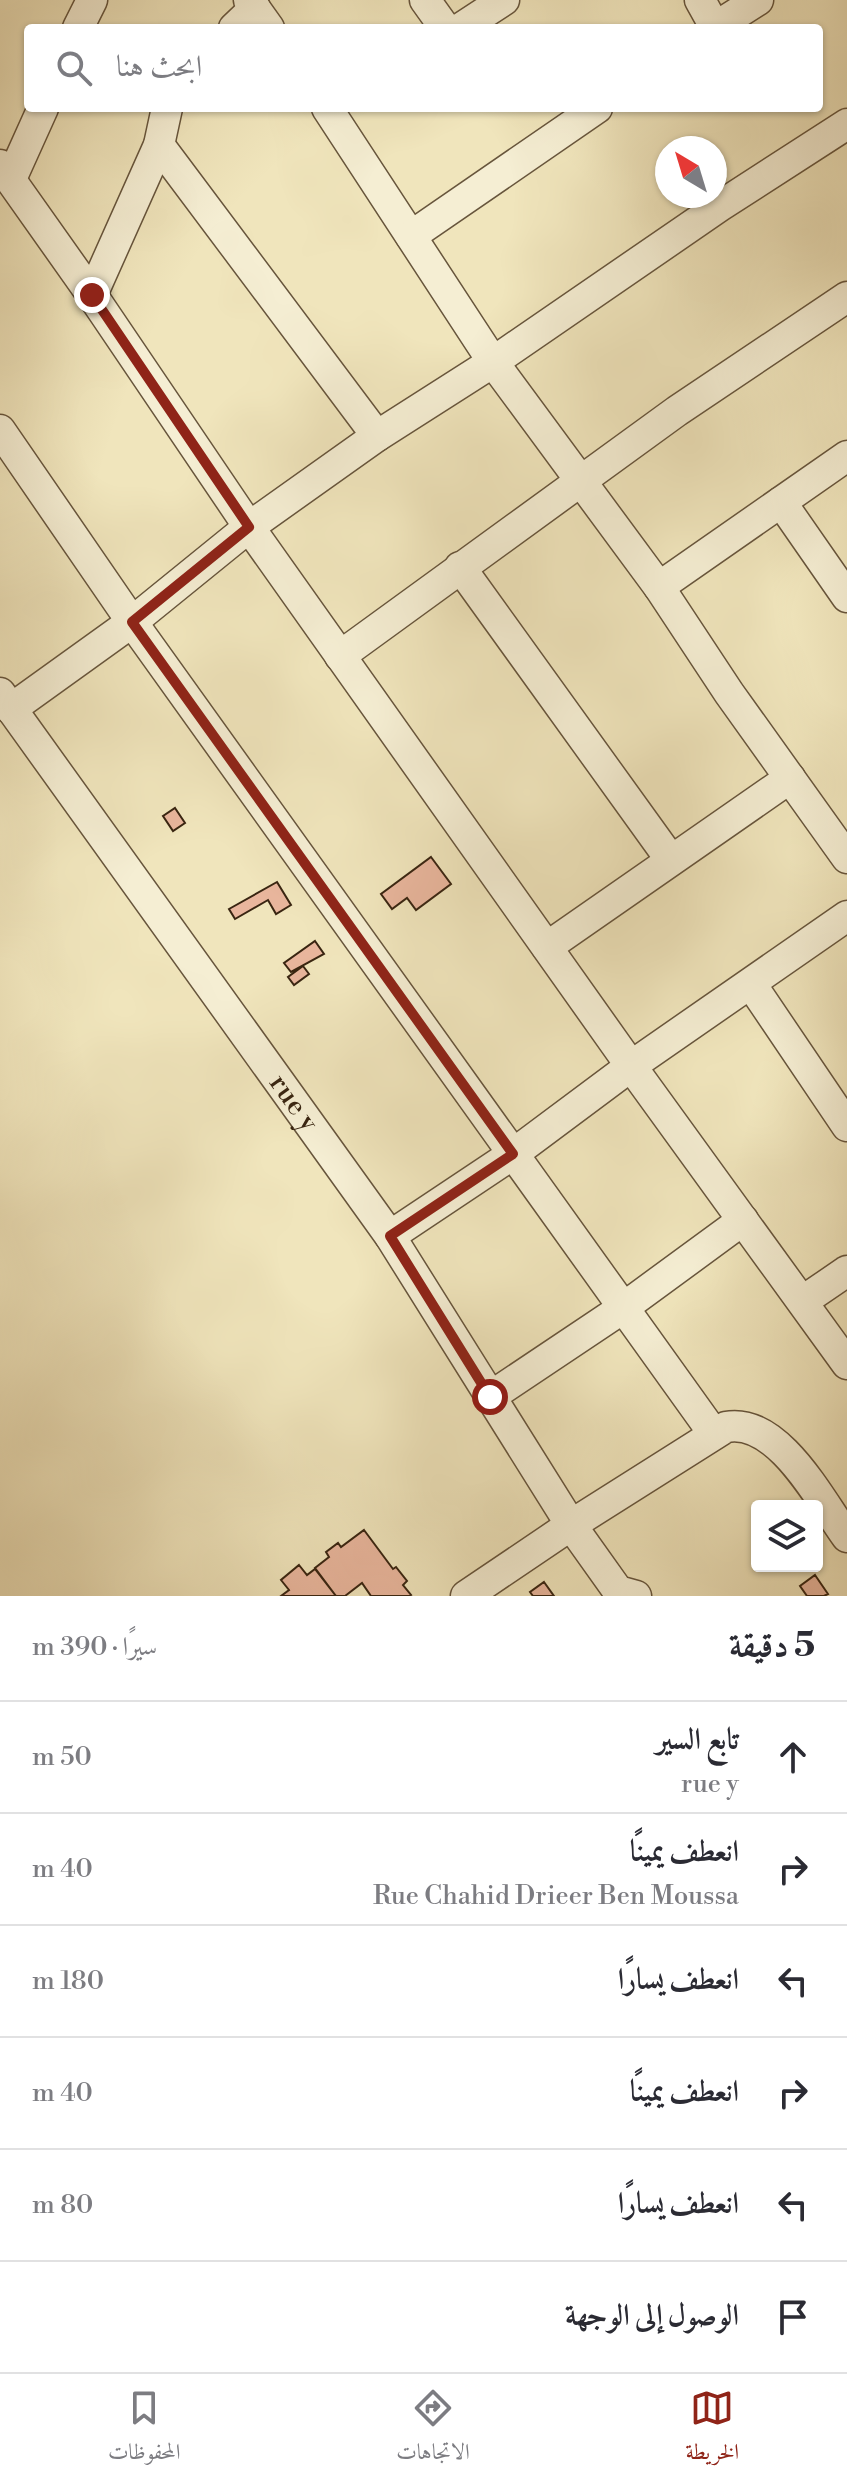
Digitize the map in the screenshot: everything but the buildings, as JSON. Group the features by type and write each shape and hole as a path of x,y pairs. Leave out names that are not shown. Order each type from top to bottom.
{"street":[{"path":"80,24 92,0"},
{"path":"425,0 442,24"},
{"path":"467,24 504,0"},
{"path":"700,0 712,24"},
{"path":"720,24 758,0"},
{"path":"41,112 5,172 340,656 847,1364"},
{"path":"92,295 159,145 166,112"},
{"path":"335,112 493,362 659,587 729,693 847,858"},
{"path":"411,236 591,112"},
{"path":"6,701 132,622 249,527 377,436 493,362 720,206 847,124"},
{"path":"159,145 377,436"},
{"path":"340,656 701,394 847,297"},
{"path":"0,430 132,622 714,1434"},
{"path":"659,587 847,456"},
{"path":"781,502 847,597"},
{"path":"460,567 671,860"},
{"name":"rue y","path":"6,701 390,1236 571,1525 624,1594"},
{"path":"547,947 790,778"},
{"path":"390,1236 513,1154 631,1066 847,916"},
{"path":"751,984 847,1126"},
{"path":"490,1397 623,1308 743,1220"},
{"path":"803,1301 847,1271"},
{"path":"466,1596 714,1434 740,1424 763,1433 792,1461 847,1537"}],"route":[{"path":"92,295 249,527 132,622 513,1154 390,1236 490,1397"}]}
